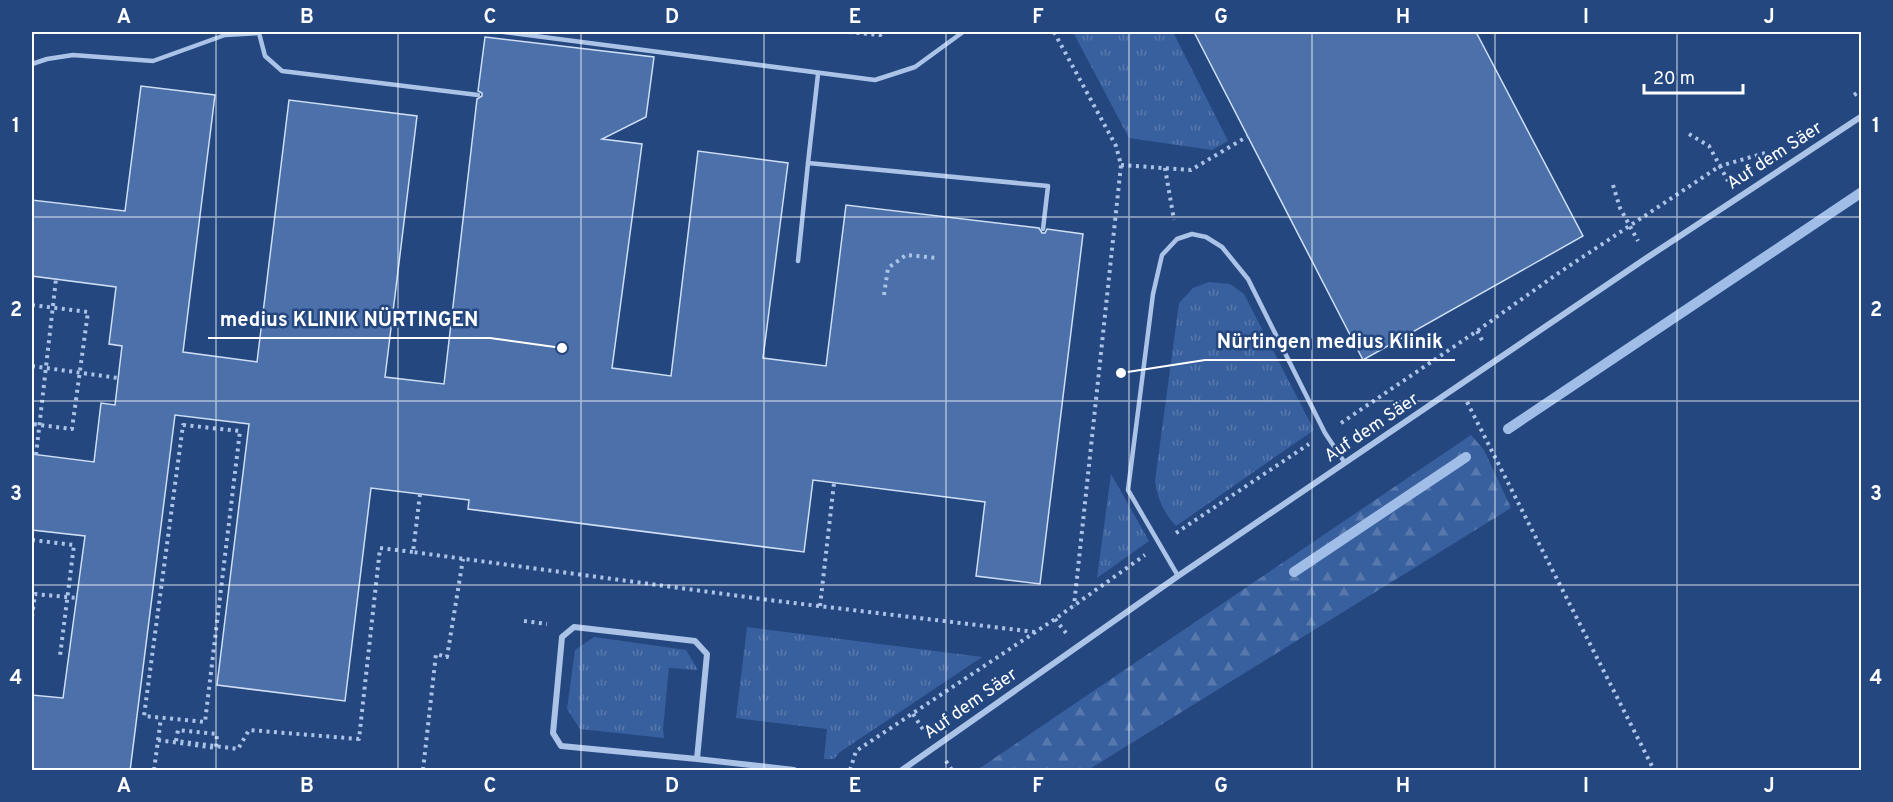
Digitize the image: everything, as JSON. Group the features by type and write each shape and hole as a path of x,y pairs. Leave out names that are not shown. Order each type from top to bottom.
{"street":[{"name":"Auf dem Säer","path":"902,771 1178,576 1737,197 1862,116"},
{"path":"697,759 707,654 695,641 574,627 562,637 553,733 561,746 794,771"}],"lane":[{"path":"32,64 47,58 74,55 153,61 225,35 260,32 265,56 282,71 478,95"},
{"path":"504,32 639,53 874,80 915,67 963,32"},
{"path":"798,261 818,74"},
{"path":"808,163 1048,186 1043,229"},
{"path":"1178,576 1128,490 1153,294 1162,255 1177,239 1192,234 1206,237 1222,247 1248,279 1325,433 1345,463"}],"path":[{"path":"849,32 880,35 885,32"},
{"path":"1054,32 1116,146 1121,165 1074,606"},
{"path":"1852,96 1862,90"},
{"path":"1689,134 1709,146 1737,197"},
{"path":"1121,165 1191,170 1248,136"},
{"path":"850,771 856,751 1036,632 1159,545 1630,225 1720,166 1769,152"},
{"path":"1165,168 1177,239"},
{"path":"1613,184 1620,208 1645,259"},
{"path":"884,296 888,268 906,255 936,258"},
{"path":"36,455 56,279"},
{"path":"32,304 88,312 72,429 32,424"},
{"path":"32,366 118,378"},
{"path":"1459,387 1654,771"},
{"path":"183,425 240,431 205,722 161,717 144,716 183,425"},
{"path":"820,606 834,483"},
{"path":"413,552 420,494"},
{"path":"32,540 74,545 60,656"},
{"path":"158,740 216,748 216,741 217,734 178,730 176,741 197,744 207,745 217,746 238,749 249,730 359,739 380,548 1036,632"},
{"path":"423,771 436,654 447,657 463,559"},
{"path":"32,617 33,594 77,598"},
{"path":"154,771 161,717"}],"green space":[{"path":"1073,32 1173,32 1228,141 1212,150 1129,138"},
{"path":"1209,282 1230,284 1244,294 1314,430 1176,526 1162,505 1155,481 1179,303 1193,288"},
{"path":"1471,435 1484,450 1511,508 1088,770 977,770"},
{"path":"1111,474 1149,541 1097,578"},
{"path":"747,627 982,657 840,752 834,759 824,759 827,729 736,718"},
{"path":"594,637 686,650 698,670 669,668 664,738 580,729 567,709 575,650"}],"building":[{"path":"1194,32 1476,32 1583,236 1363,360"},
{"path":"485,37 654,57 646,117 602,139 642,144 612,368 671,376 698,151 788,163 763,358 826,366 846,205 1039,228 1042,233 1045,233 1047,229 1083,234 1040,584 976,576 985,502 813,480 804,552 468,509 469,500 371,488 345,701 217,685 249,424 175,415 130,771 32,771 32,695 63,698 85,536 32,530 32,454 94,462 101,403 115,405 122,346 109,344 116,287 32,276 32,200 125,211 141,86 215,95 183,352 257,362 289,100 417,116 385,377 444,384 477,99 482,96 482,93 478,91"}],"waterway":[{"path":"1508,429 1862,192"},
{"path":"1294,572 1466,457"}],"place":[{"name":"medius KLINIK NÜRTINGEN","path":"562,348"},
{"name":"Nürtingen medius Klinik","path":"1121,373"}]}
